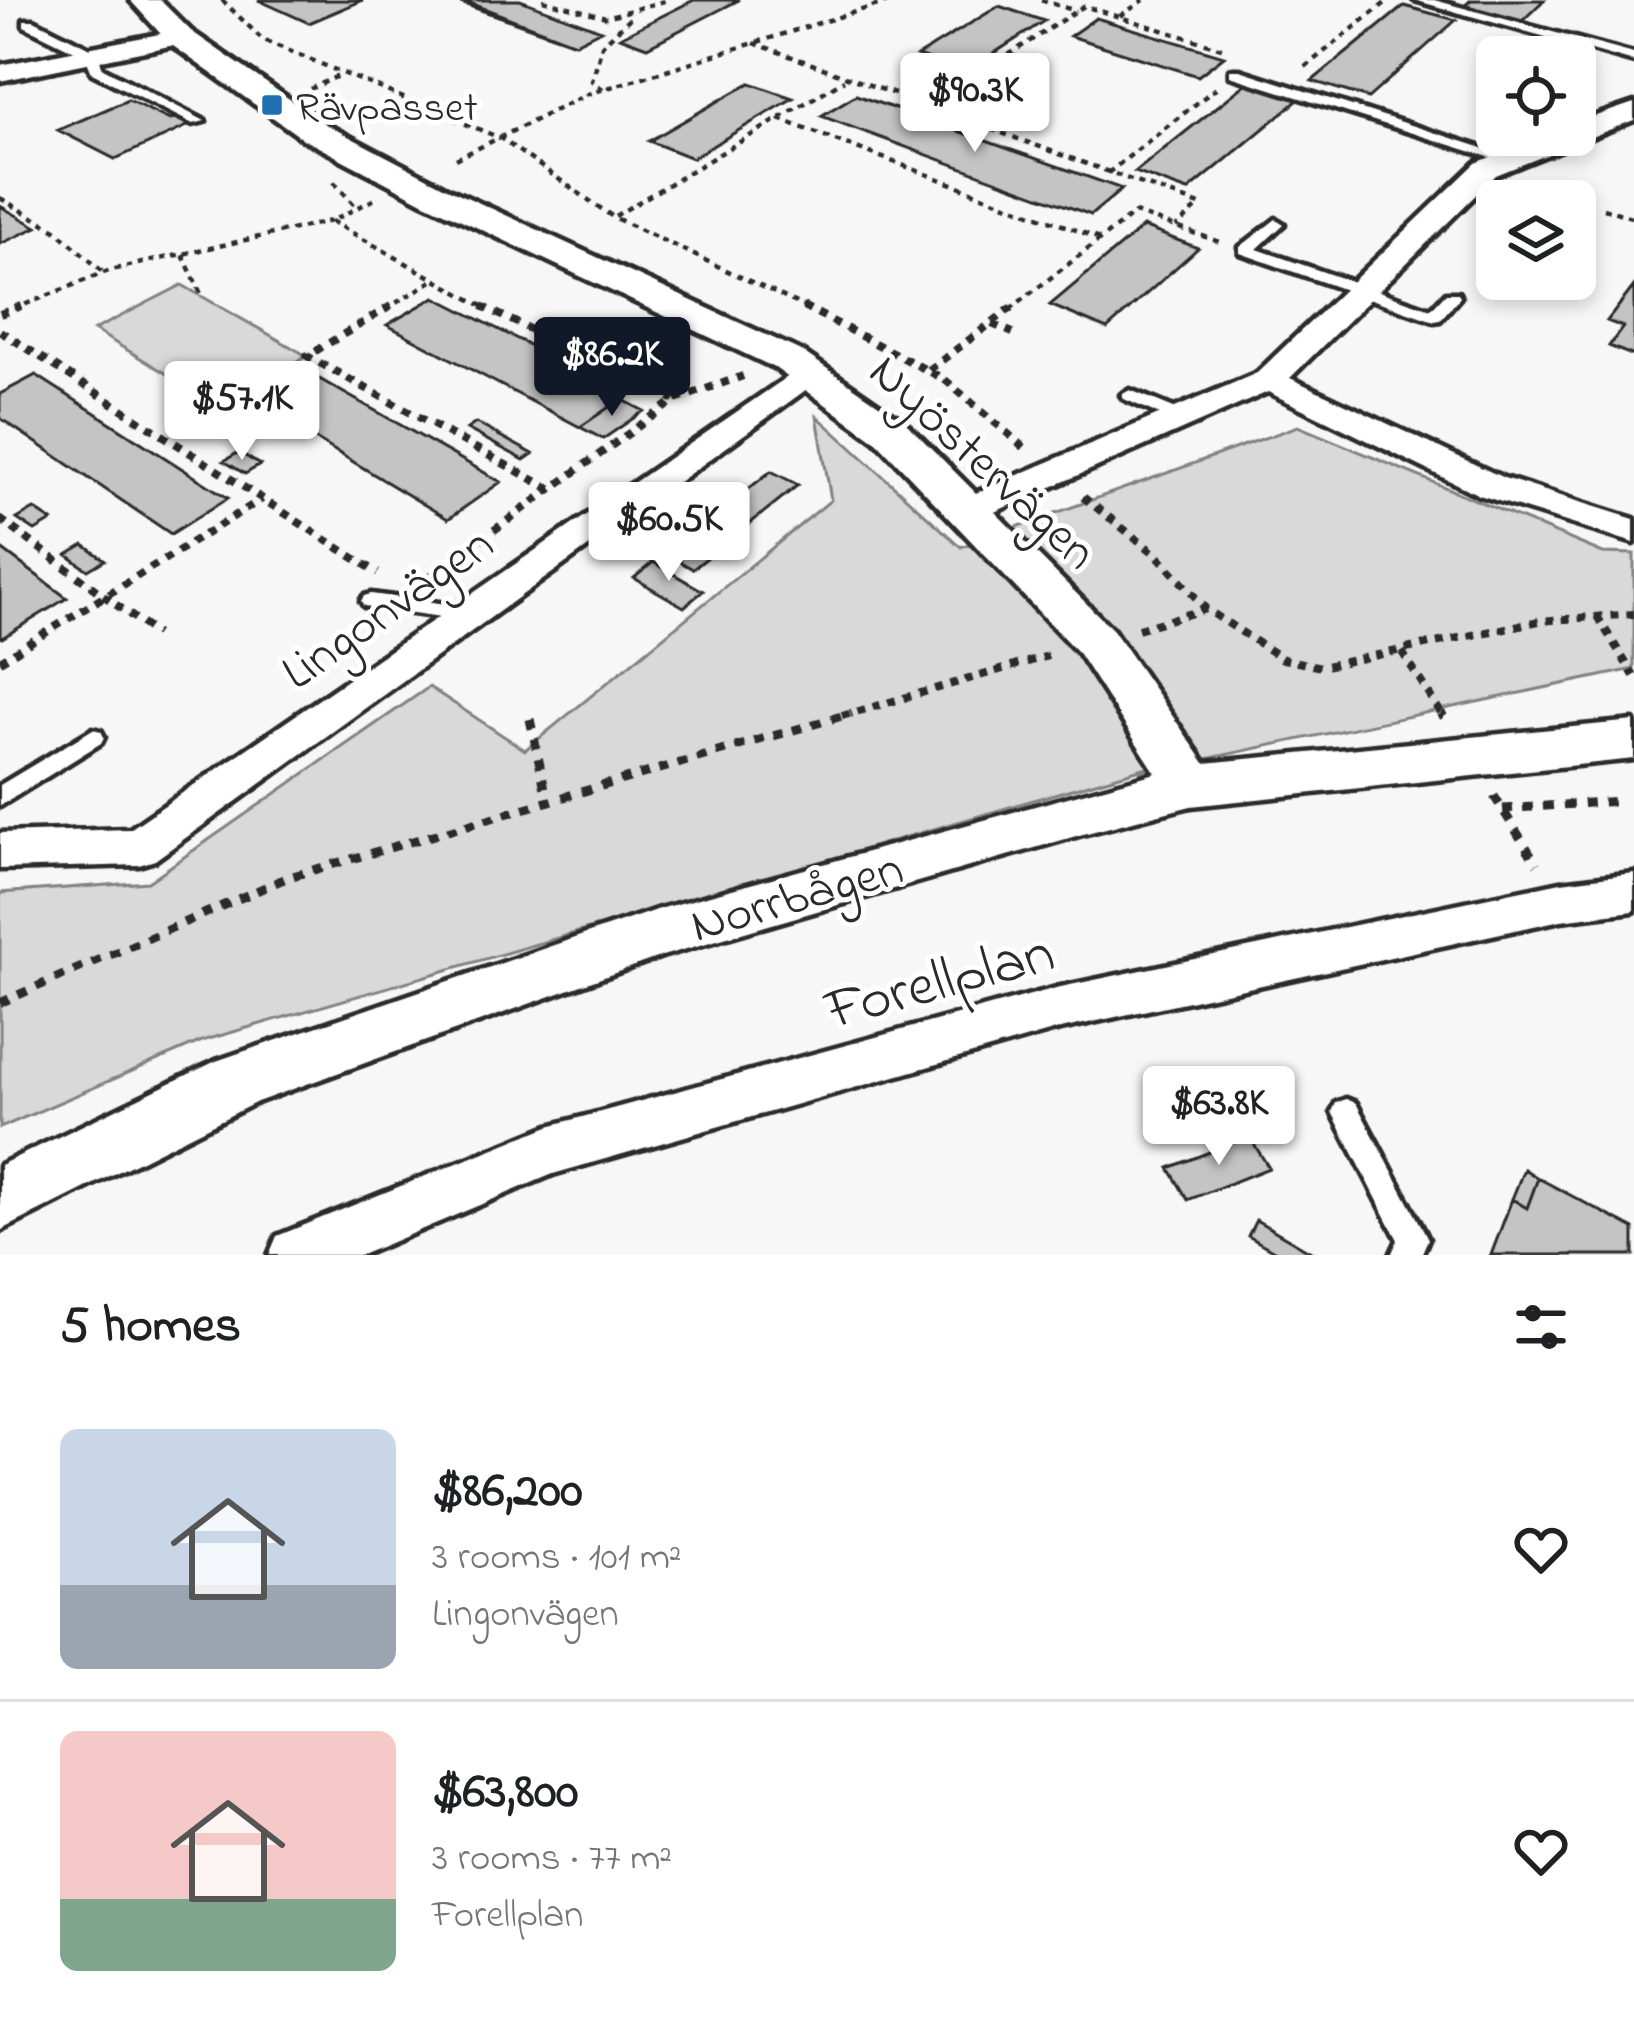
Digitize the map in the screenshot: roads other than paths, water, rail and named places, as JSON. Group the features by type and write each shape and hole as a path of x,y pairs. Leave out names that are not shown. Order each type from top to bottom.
{"street":[{"name":"Nyöstervägen","path":"144,0 180,37 315,132 799,366 890,431 1096,642 1191,785"},
{"path":"0,73 180,37"},
{"path":"1596,125 1634,110"},
{"path":"970,509 1269,380 1486,170 1520,156"},
{"name":"Lingonvägen","path":"0,851 140,847 452,611 597,540 799,366"},
{"path":"1269,380 1484,486 1550,512 1634,531"},
{"name":"Norrbågen","path":"0,1199 238,1081 659,933 1191,785 1634,740"},
{"name":"Forellplan","path":"296,1255 549,1151 1056,1009 1561,901 1634,892"}],"lane":[{"path":"1420,0 1553,36"},
{"path":"29,23 91,54 97,70 198,121"},
{"path":"1596,44 1634,58"},
{"path":"1235,73 1383,126 1510,160"},
{"path":"1444,139 1461,122"},
{"path":"1276,224 1246,250 1434,316 1453,297"},
{"path":"1130,395 1180,417"},
{"path":"371,601 452,611"},
{"path":"0,797 93,737"},
{"path":"1346,1112 1413,1239 1406,1255"}],"place":[{"name":"Rävpasset","path":"272,105"}]}
